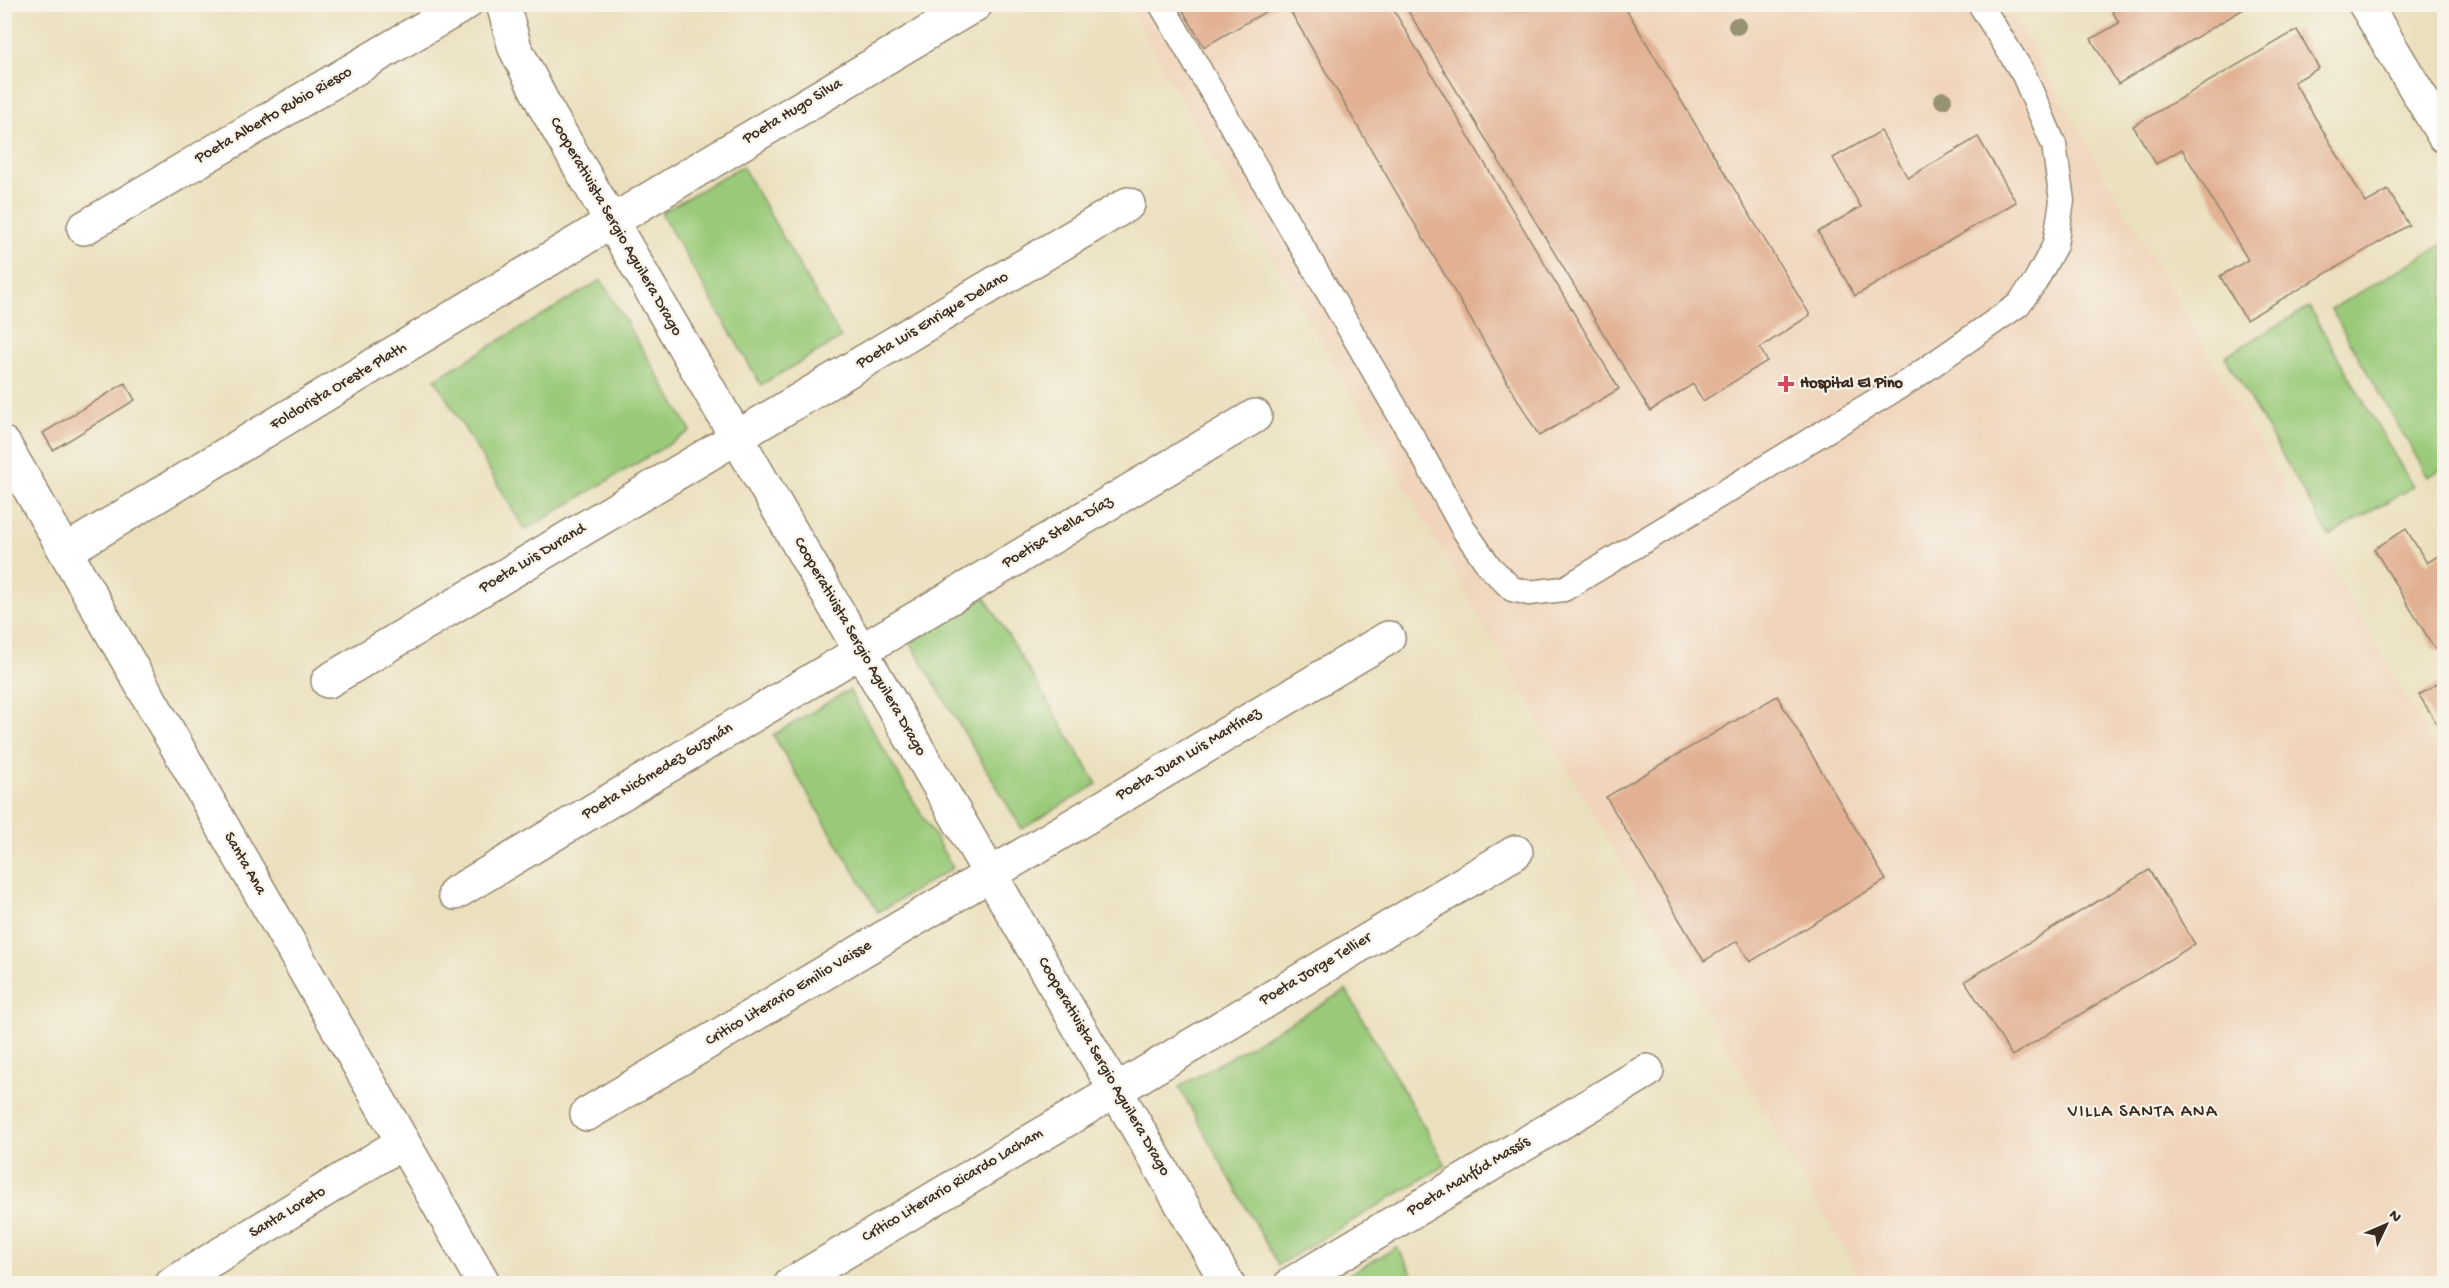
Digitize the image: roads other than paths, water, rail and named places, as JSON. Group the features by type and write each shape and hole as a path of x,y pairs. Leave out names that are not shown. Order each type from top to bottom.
{"street":[{"name":"Poeta Alberto Rubio Riesco","path":"84,228 465,4"},
{"name":"Cooperativista Sergio Aguilera Drago","path":"503,4 515,48 545,107 1228,1284"},
{"name":"Poeta Hugo Silva","path":"612,222 976,4"},
{"path":"2365,4 2445,136"},
{"name":"Poeta Luis Enrique Delano","path":"737,437 1128,204"},
{"name":"Folclorista Oreste Plath","path":"66,551 612,222"},
{"name":"Poetisa Stella Díaz","path":"861,649 1255,416"},
{"name":"Poeta Luis Durand","path":"328,681 737,437"},
{"name":"Santa Ana","path":"4,444 484,1284"},
{"name":"Poeta Juan Luis Martínez","path":"990,874 1388,638"},
{"name":"Poeta Nicómedez Guzmán","path":"455,893 861,649"},
{"name":"Poeta Jorge Tellier","path":"1116,1089 1516,852"},
{"name":"Critico Literario Emilio Vaisse","path":"587,1114 990,874"},
{"name":"Poeta Mahfúd Massís","path":"1291,1284 1647,1071"},
{"name":"Crítico Literario Ricardo Lacham","path":"791,1284 1116,1089"},
{"name":"Santa Loreto","path":"172,1284 404,1142"}],"lane":[{"path":"1161,4 1427,462 1464,530 1489,566 1512,589 1529,593 1564,589 1912,379 2018,305 2035,282 2055,245 2062,201 2054,145 2024,75 1980,4"}],"place":[{"name":"Hospital El Pino","path":"1786,384"}],"district":[{"name":"VILLA SANTA ANA","path":"2143,1112"}]}
